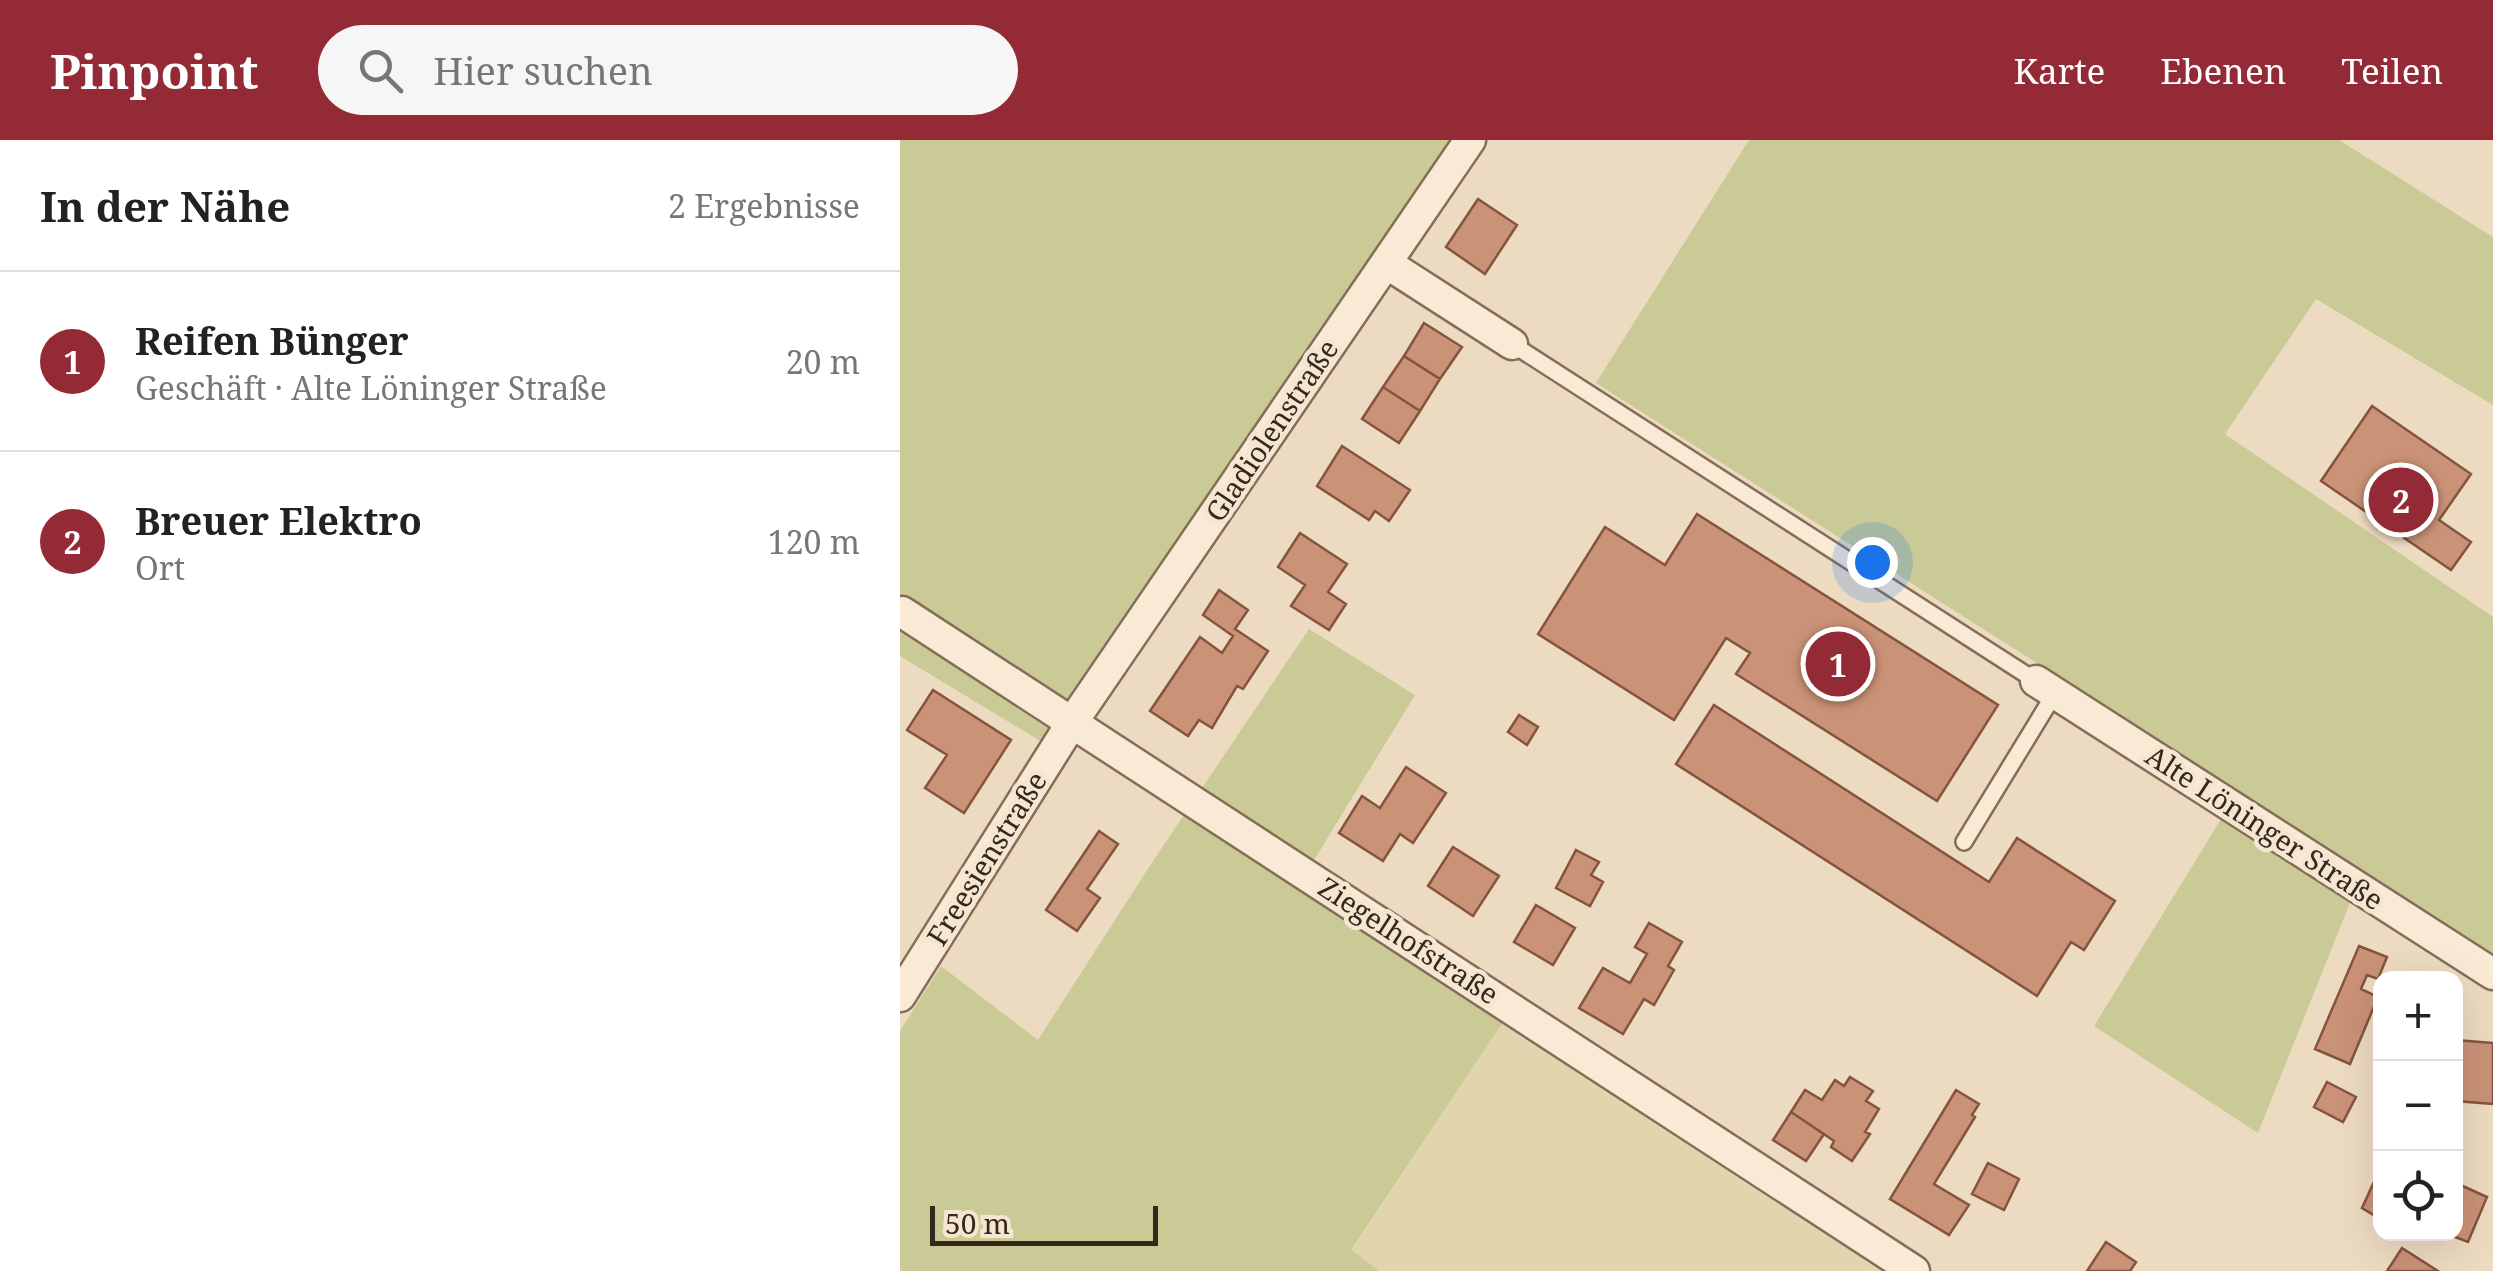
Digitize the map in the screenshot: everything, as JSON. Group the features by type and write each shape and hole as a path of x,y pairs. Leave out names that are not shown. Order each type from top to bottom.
{"street":[{"name":"Gladiolenstraße","path":"1072,721 1470,140"},
{"path":"1386,262 1512,344"},
{"name":"Ziegelhofstraße","path":"902,612 1914,1271"},
{"name":"Alte Löninger Straße","path":"2046,687 2493,974"},
{"name":"Freesienstraße","path":"900,996 1072,721"}],"lane":[{"path":"1512,344 2046,687 1964,842"}],"shaded area":[{"path":"1506,1018 1901,1271 1380,1271 1351,1251"}],"green space":[{"path":"900,140 1454,140 1042,742 900,656"},
{"path":"1749,140 2339,140 2493,237 2493,405 2316,299 2225,434 2493,617 2493,953 1596,383"},
{"path":"1309,629 1415,695 1300,883 1506,1018 1351,1250 1380,1271 900,1271 900,1031 941,966 1038,1040"},
{"path":"2223,816 2351,900 2258,1133 2094,1026"}],"building":[{"path":"1478,199 1517,225 1485,274 1446,247"},
{"path":"1424,323 1462,347 1440,379 1404,356"},
{"path":"1404,356 1440,379 1420,411 1383,387"},
{"path":"1383,387 1420,411 1399,443 1362,419"},
{"path":"2372,406 2471,474 2439,520 2471,542 2451,570 2321,481"},
{"path":"1342,446 1410,490 1389,521 1375,511 1369,520 1317,486"},
{"path":"1697,514 1998,705 1937,801 1736,674 1750,653 1726,638 1674,720 1538,634 1605,527 1665,565"},
{"path":"1300,533 1347,564 1328,592 1346,604 1329,630 1291,606 1305,585 1278,567"},
{"path":"1219,590 1248,610 1235,629 1268,651 1243,689 1237,686 1212,728 1199,720 1188,736 1150,711 1200,637 1222,653 1233,636 1203,615"},
{"path":"933,690 1011,740 964,813 925,788 947,755 907,730"},
{"path":"1714,705 1989,882 2017,838 2115,901 2084,950 2071,942 2037,996 1676,764"},
{"path":"1519,715 1538,727 1527,745 1508,732"},
{"path":"1406,767 1446,793 1413,843 1400,834 1383,861 1339,833 1362,796 1380,808"},
{"path":"1099,831 1118,844 1087,889 1100,898 1077,931 1046,910"},
{"path":"1453,847 1499,876 1473,916 1428,886"},
{"path":"1576,850 1599,862 1591,875 1603,882 1590,906 1556,888"},
{"path":"1536,905 1575,928 1553,965 1514,942"},
{"path":"1649,923 1682,942 1668,966 1674,970 1654,1005 1644,999 1623,1034 1579,1008 1603,968 1630,983 1647,954 1635,947"},
{"path":"2359,946 2387,957 2381,971 2373,971 2373,977 2367,975 2361,989 2373,995 2373,1009 2350,1064 2315,1049"},
{"path":"2463,1041 2493,1043 2493,1104 2463,1102"},
{"path":"1850,1077 1873,1091 1866,1101 1879,1109 1865,1132 1870,1134 1852,1161 1831,1147 1834,1141 1791,1112 1805,1090 1822,1100 1835,1080 1844,1086"},
{"path":"2327,1082 2356,1097 2343,1122 2314,1107"},
{"path":"1956,1090 1979,1104 1934,1184 1969,1205 1949,1235 1890,1199"},
{"path":"1791,1112 1824,1134 1806,1161 1773,1140"},
{"path":"1988,1163 2019,1179 2004,1210 1972,1194"},
{"path":"2373,1184 2373,1215 2362,1208"},
{"path":"2463,1186 2487,1197 2468,1242 2463,1240"},
{"path":"2106,1242 2136,1262 2130,1271 2087,1271"},
{"path":"2402,1248 2438,1271 2387,1271"}],"place":[{"name":"Breuer Elektro","path":"2401,500"},
{"name":"Reifen Bünger","path":"1838,664"}]}
